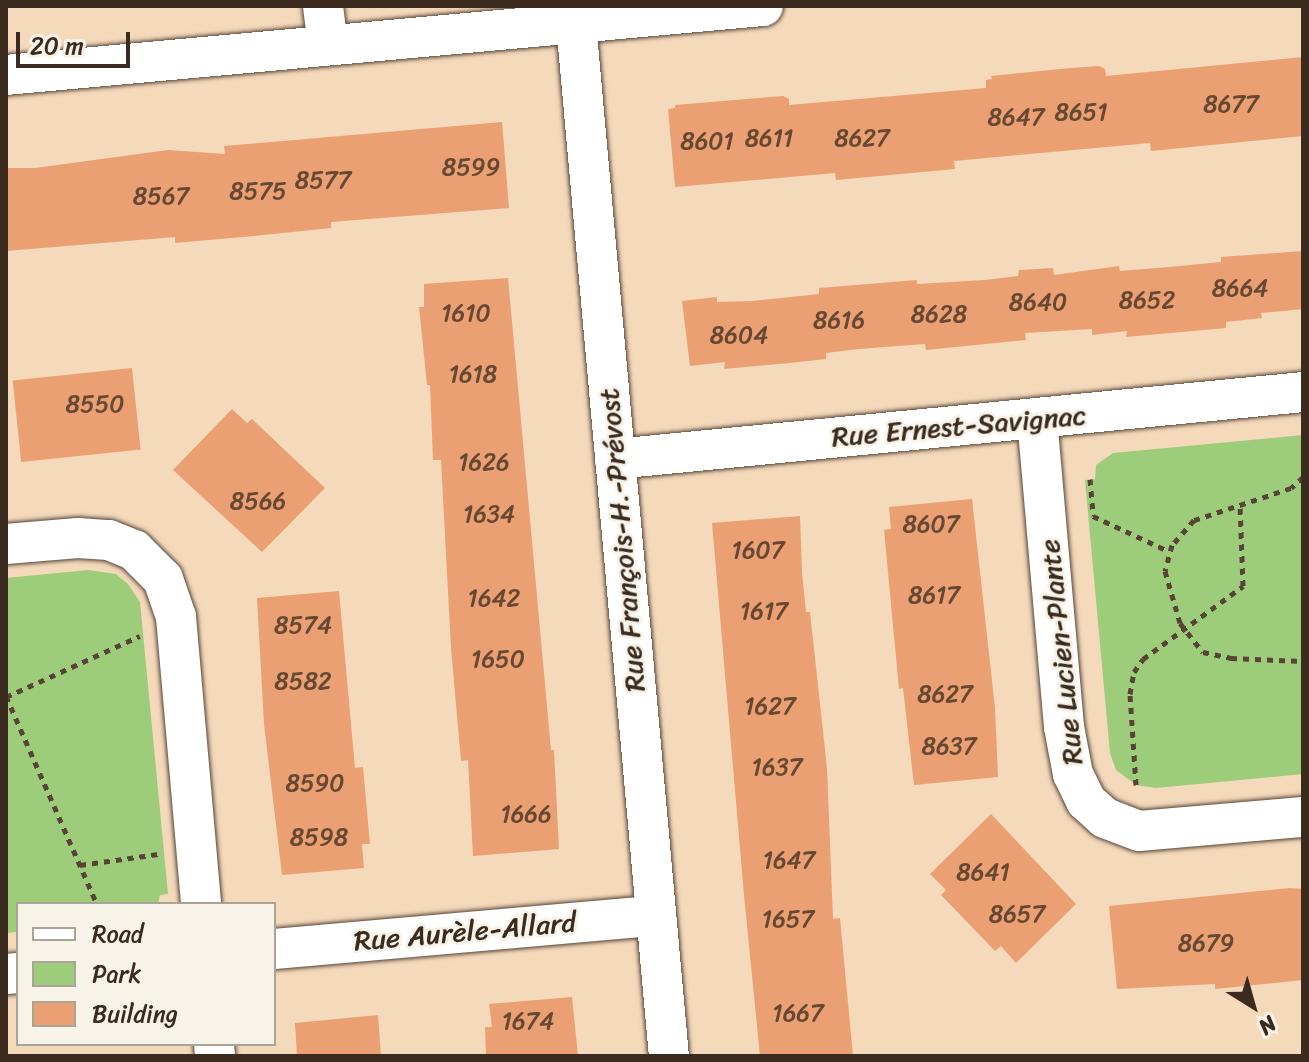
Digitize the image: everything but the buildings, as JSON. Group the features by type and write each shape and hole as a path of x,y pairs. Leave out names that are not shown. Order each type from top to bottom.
{"street":[{"path":"323,6 328,45"},
{"path":"6,75 763,6"},
{"name":"Rue François-H.-Prévost","path":"576,23 669,1056"},
{"name":"Rue Ernest-Savignac","path":"615,459 1303,392"},
{"name":"Rue Lucien-Plante","path":"1037,418 1064,727 1073,774 1086,801 1105,818 1139,831 1303,817"},
{"path":"6,544 109,540 134,550 163,579 176,617 201,902"},
{"name":"Rue Aurèle-Allard","path":"276,949 655,916"}],"path":[{"path":"1303,477 1291,488 1194,520 1168,551 1165,571 1183,629 1195,646 1214,656 1303,661"},
{"path":"1090,479 1093,516 1168,551"},
{"path":"1240,503 1243,586"},
{"path":"1243,586 1252,589"},
{"path":"1136,785 1131,684 1143,659 1243,586"},
{"path":"96,902 6,696 122,647 144,634"},
{"path":"80,865 164,853"}],"green space":[{"path":"1303,435 1303,774 1156,788 1136,785 1116,770 1110,753 1085,480 1095,479 1096,465 1113,453"},
{"path":"88,570 116,574 128,584 140,602 168,894 160,895 158,902 16,902 16,932 6,933 6,578"}]}
